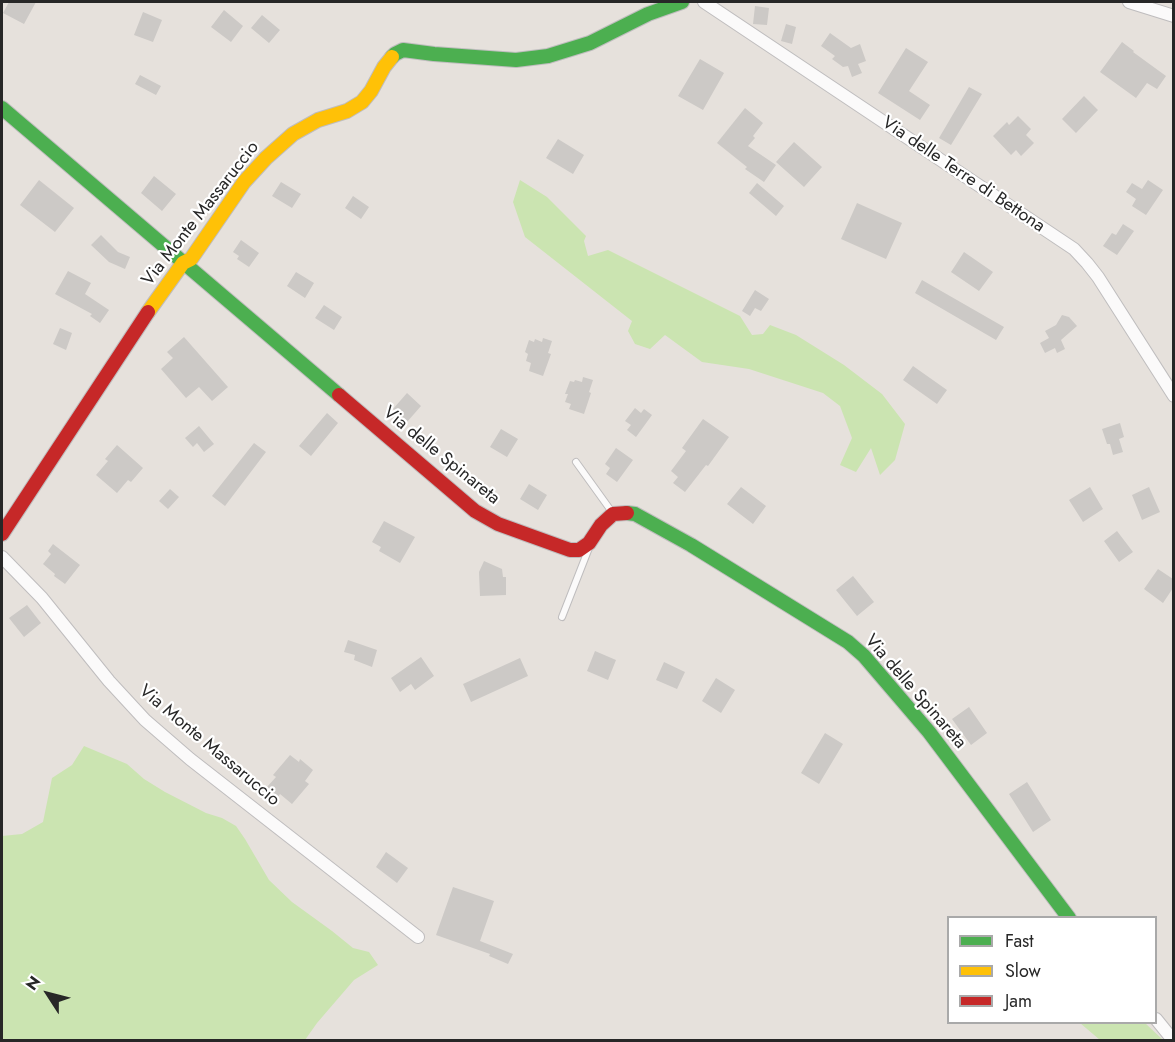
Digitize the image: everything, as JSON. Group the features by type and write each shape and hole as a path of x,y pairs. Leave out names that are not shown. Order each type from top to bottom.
{"street":[{"name":"Via Monte Massaruccio","path":"2,534 183,263 190,259 244,182 289,137 326,117 347,111 362,102 369,95 384,66 398,52 409,50 516,60 548,56 590,43 648,14 682,2"},
{"name":"Via delle Terre di Bettona","path":"704,2 1071,247 1088,262 1173,396"},
{"path":"1130,2 1173,16"},
{"name":"Via delle Spinareta","path":"2,108 475,512 498,524 570,550 584,547 592,539"},
{"name":"Via delle Spinareta","path":"613,514 623,512 634,514 681,540 830,630 864,656 929,732 1067,916"},
{"path":"592,539 601,525 613,514"},
{"name":"Via Monte Massaruccio","path":"2,557 42,598 115,689 152,726 190,759 418,937"},
{"path":"1157,1021 1173,1041"}],"lane":[{"path":"576,462 613,514"},
{"path":"562,617 592,539"}],"green space":[{"path":"520,180 547,197 586,236 584,241 588,256 608,250 740,316 752,335 763,334 770,325 796,335 844,365 882,394 905,424 895,460 880,475 871,448 856,472 840,465 852,438 840,406 823,393 749,369 702,362 665,335 650,349 635,344 628,331 632,321 525,237 513,202"},
{"path":"84,746 127,764 144,779 165,792 236,826 269,880 292,902 353,948 369,952 378,965 354,980 305,1040 2,1040 2,836 22,834 43,822 52,778 72,765"},
{"path":"1081,1024 1146,1024 1163,1040 1100,1040"}],"building":[{"path":"9,2 36,2 24,24 3,13"},
{"path":"755,6 769,8 767,25 753,24"},
{"path":"224,10 243,26 231,42 211,27"},
{"path":"143,12 162,20 153,42 134,35"},
{"path":"262,15 280,30 269,43 251,28"},
{"path":"786,24 796,27 792,44 781,41"},
{"path":"830,33 851,48 860,44 866,61 858,64 862,73 852,77 848,66 843,67 832,59 835,56 821,46"},
{"path":"1122,42 1166,76 1157,89 1147,83 1136,98 1100,72"},
{"path":"906,48 928,62 909,91 930,105 920,120 878,93"},
{"path":"700,59 724,73 703,110 678,96"},
{"path":"140,75 161,86 156,95 135,84"},
{"path":"969,87 982,94 951,145 939,138"},
{"path":"1084,96 1098,110 1076,133 1062,119"},
{"path":"745,108 763,123 748,146 776,165 764,182 745,169 747,167 717,143"},
{"path":"1018,116 1031,129 1026,135 1034,143 1021,156 1016,150 1011,155 993,136 1007,122 1009,125"},
{"path":"558,139 584,155 573,174 546,158"},
{"path":"794,142 822,167 804,187 776,162"},
{"path":"154,176 176,194 162,211 141,193"},
{"path":"39,180 74,208 55,232 20,205"},
{"path":"1148,180 1163,190 1146,215 1132,206 1136,199 1126,192 1132,183 1142,189"},
{"path":"281,182 301,194 292,208 272,196"},
{"path":"757,183 784,206 776,216 749,193"},
{"path":"353,196 369,207 361,219 345,208"},
{"path":"857,203 902,223 886,259 841,239"},
{"path":"1123,224 1134,231 1117,255 1103,246 1112,233 1116,235"},
{"path":"101,235 118,252 130,257 125,269 109,262 91,245"},
{"path":"241,240 259,253 249,267 237,259 239,256 233,252"},
{"path":"964,252 993,272 979,291 951,272"},
{"path":"68,271 91,283 85,294 109,310 100,323 90,316 92,314 55,294"},
{"path":"296,272 314,283 305,298 287,286"},
{"path":"922,280 1004,327 996,340 915,293"},
{"path":"755,290 769,299 761,311 755,308 750,316 742,311"},
{"path":"324,305 342,317 334,330 315,318"},
{"path":"1062,315 1069,317 1077,326 1061,340 1065,349 1057,353 1055,348 1045,353 1040,343 1049,338 1045,331 1056,325"},
{"path":"60,328 72,333 66,350 53,344"},
{"path":"184,337 228,387 212,401 199,387 186,398 161,369 173,358 167,352"},
{"path":"543,338 552,341 548,353 551,354 543,376 529,371 531,363 526,361 528,354 525,352 529,340 534,342 535,339 542,342"},
{"path":"913,366 947,390 937,404 903,380"},
{"path":"583,377 593,380 584,414 569,409 571,404 565,402 568,394 565,394 570,381 582,382"},
{"path":"407,393 421,406 407,422 393,409"},
{"path":"635,408 641,413 644,409 652,415 636,437 627,430 631,425 625,421"},
{"path":"327,413 338,423 311,456 299,446"},
{"path":"703,419 729,437 685,492 673,483 678,477 671,471 686,451 682,448"},
{"path":"1120,423 1124,437 1119,439 1123,452 1113,455 1102,429"},
{"path":"199,426 214,444 204,452 197,443 193,447 185,438"},
{"path":"501,429 518,439 507,457 490,447"},
{"path":"254,443 266,452 225,506 212,496"},
{"path":"117,445 143,468 117,493 96,475 108,461 105,459"},
{"path":"616,448 633,460 617,482 606,474 610,468 605,464"},
{"path":"529,484 547,495 538,510 520,499"},
{"path":"741,487 766,506 753,524 727,504"},
{"path":"1090,487 1103,509 1083,522 1069,500"},
{"path":"1149,487 1160,512 1142,520 1132,495"},
{"path":"170,489 179,497 168,509 159,501"},
{"path":"384,521 415,537 400,563 379,551 381,547 372,542"},
{"path":"1117,531 1133,552 1119,562 1104,541"},
{"path":"53,544 80,565 65,584 43,564 51,554 48,551"},
{"path":"484,561 502,569 503,577 506,577 506,595 480,596 479,572"},
{"path":"1158,569 1173,579 1173,588 1163,603 1144,589"},
{"path":"853,576 874,602 857,616 836,590"},
{"path":"27,605 41,623 24,637 9,618"},
{"path":"348,640 377,650 372,667 354,660 355,655 344,652"},
{"path":"595,651 616,660 608,680 587,671"},
{"path":"421,657 434,676 415,690 411,684 400,692 391,678"},
{"path":"520,658 528,676 471,702 463,684"},
{"path":"664,662 685,672 677,689 656,680"},
{"path":"716,678 735,690 721,713 702,701"},
{"path":"969,707 987,733 971,745 952,719"},
{"path":"825,733 843,744 819,784 801,773"},
{"path":"290,755 299,762 300,759 313,770 305,781 309,784 292,804 280,794 278,797 267,787 276,777 273,775"},
{"path":"1027,782 1051,820 1033,832 1009,794"},
{"path":"386,852 408,868 397,883 376,867"},
{"path":"453,887 494,901 480,941 513,954 508,964 489,956 490,954 436,935"}],"traffic: fast":[{"path":"392,57 403,50 516,60 548,56 590,43 648,14 682,2"},
{"path":"2,108 339,395"},
{"path":"627,513 635,514 691,545 848,642 864,656 929,732 1067,916"}],"traffic: slow":[{"path":"148,312 183,263 191,259 244,182 266,158 293,134 318,120 347,111 362,102 392,57"}],"traffic: jam":[{"path":"2,534 148,312"},
{"path":"339,395 475,511 498,524 570,550 579,550 589,543 601,525 613,514 627,513"}]}
